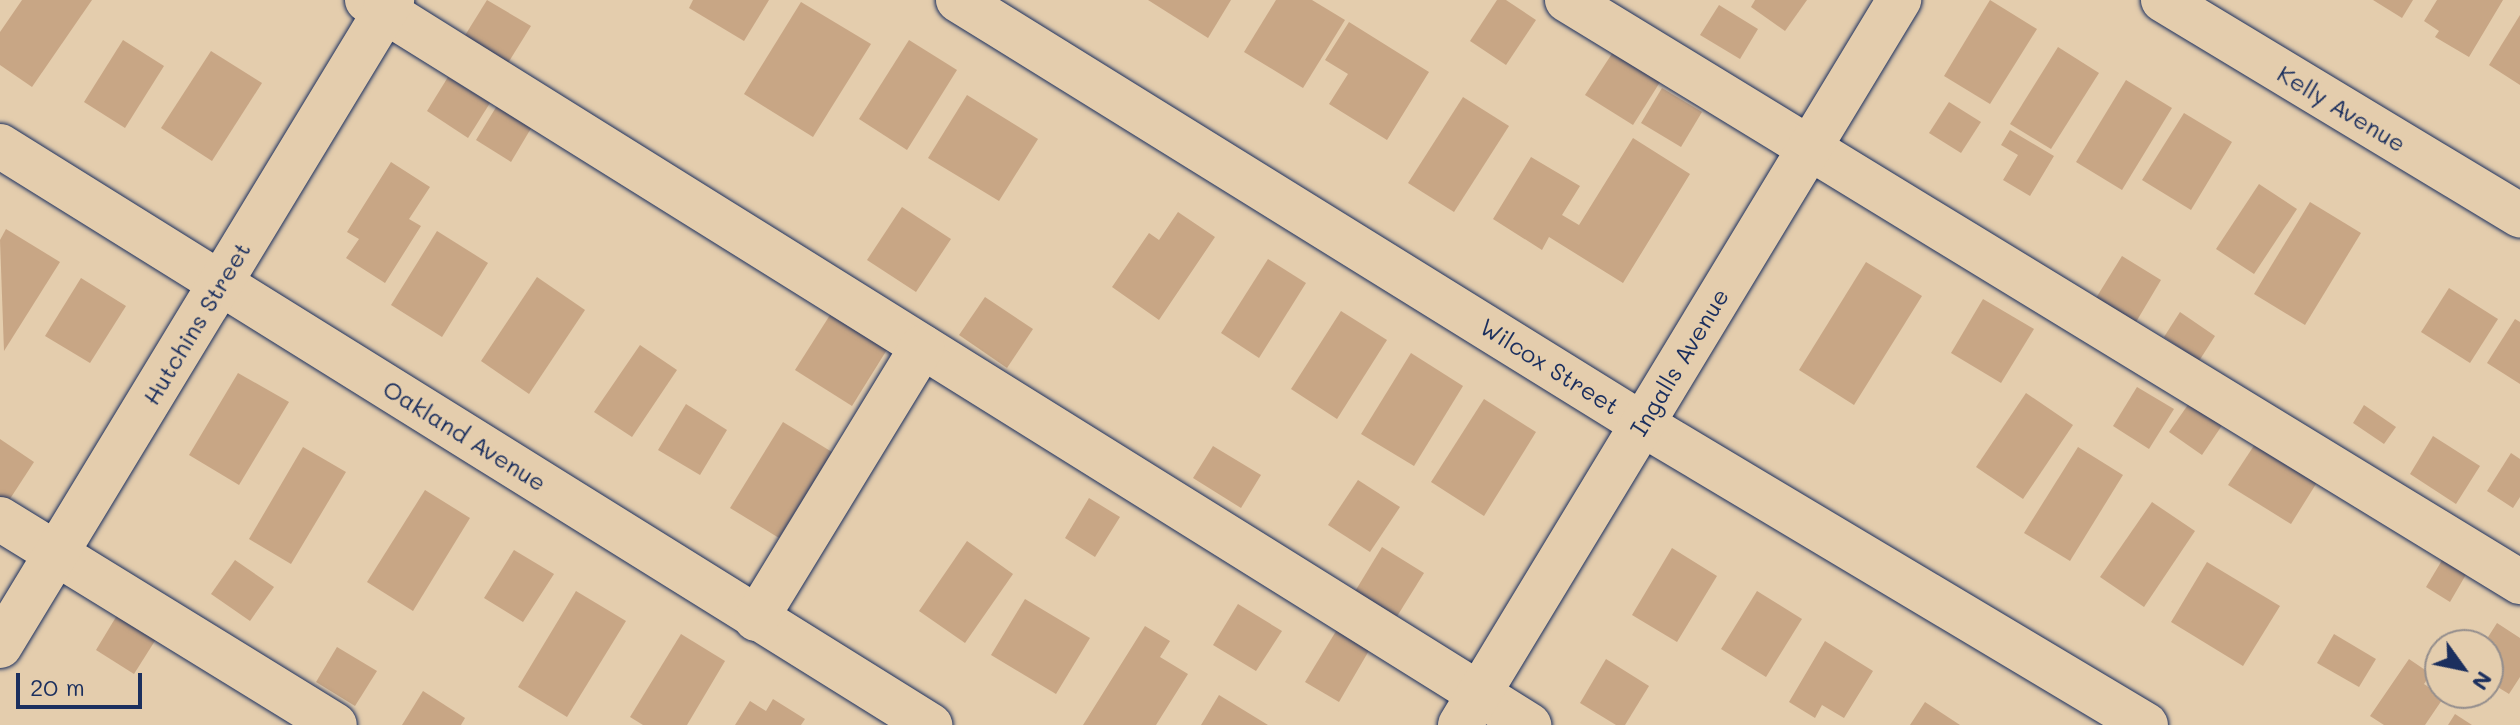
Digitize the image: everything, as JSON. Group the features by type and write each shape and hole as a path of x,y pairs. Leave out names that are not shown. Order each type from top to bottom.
{"street":[{"name":"Wilcox Street","path":"958,0 1642,424 2146,725"},
{"path":"1567,0 2520,582"},
{"name":"Ingalls Avenue","path":"1470,710 1899,0"},
{"name":"Kelly Avenue","path":"2163,0 2520,215"},
{"path":"381,4 922,347 1470,710 1529,725"},
{"name":"Hutchins Street","path":"0,646 221,281 381,4"},
{"name":"Oakland Avenue","path":"0,146 930,725"},
{"path":"756,619 922,347"},
{"path":"0,519 335,725"}],"building":[{"path":"22,0 92,0 32,87 0,65 0,32"},
{"path":"487,0 531,26 508,63 464,37"},
{"path":"693,0 769,0 744,41 689,8"},
{"path":"1148,0 1231,0 1208,38"},
{"path":"1276,0 1312,0 1345,20 1303,88 1244,52"},
{"path":"1497,0 1506,0 1536,20 1506,65 1470,41"},
{"path":"1755,0 1807,0 1785,31 1751,7"},
{"path":"1990,0 2037,29 1990,104 1944,76"},
{"path":"2373,0 2413,0 2402,18"},
{"path":"2437,0 2503,0 2469,57 2435,37 2439,31 2424,21"},
{"path":"801,2 871,44 813,137 744,94"},
{"path":"1719,5 1758,29 1740,59 1700,35"},
{"path":"2520,15 2520,85 2489,65"},
{"path":"1349,22 1429,72 1387,140 1329,104 1348,74 1325,60"},
{"path":"123,40 164,66 125,128 84,102"},
{"path":"909,40 957,70 907,150 859,119"},
{"path":"2058,47 2099,73 2051,149 2010,124"},
{"path":"1615,49 1662,79 1633,125 1585,95"},
{"path":"211,51 262,83 212,161 161,128"},
{"path":"448,77 490,103 468,138 427,111"},
{"path":"2126,80 2172,108 2122,190 2076,162"},
{"path":"1662,88 1702,112 1681,147 1641,123"},
{"path":"967,95 1038,139 999,201 928,158"},
{"path":"1463,97 1509,126 1454,212 1408,183"},
{"path":"1949,102 1981,122 1961,153 1929,133"},
{"path":"498,104 533,125 511,162 476,140"},
{"path":"2184,113 2232,142 2191,210 2142,180"},
{"path":"2010,130 2054,156 2030,196 2003,180 2018,155 2001,145"},
{"path":"1633,138 1690,174 1623,283 1549,237 1542,250 1493,219 1531,157 1580,186 1562,215 1579,225"},
{"path":"391,162 430,187 409,219 421,226 385,283 346,258 359,239 347,232"},
{"path":"2259,184 2297,209 2254,274 2216,249"},
{"path":"2310,202 2361,233 2305,325 2254,294"},
{"path":"902,207 951,239 916,292 867,260"},
{"path":"1178,212 1215,237 1159,320 1112,287 1149,233 1159,240"},
{"path":"6,229 60,262 4,351 0,240"},
{"path":"437,231 488,263 442,337 391,305"},
{"path":"2122,256 2161,280 2136,322 2096,298"},
{"path":"1268,259 1306,283 1259,358 1221,333"},
{"path":"1866,262 1922,296 1854,405 1799,370"},
{"path":"537,277 585,310 529,394 481,361"},
{"path":"81,278 126,306 90,363 45,336"},
{"path":"2449,288 2498,319 2470,363 2421,332"},
{"path":"985,297 1033,329 1007,368 959,335"},
{"path":"1983,299 2034,329 2001,383 1951,353"},
{"path":"837,304 893,340 852,406 795,370"},
{"path":"1341,311 1387,340 1337,419 1291,389"},
{"path":"2180,312 2215,336 2199,361 2164,337"},
{"path":"2515,319 2520,322 2520,384 2487,363"},
{"path":"640,345 677,370 632,437 594,412"},
{"path":"1411,353 1463,386 1414,466 1361,434"},
{"path":"238,373 289,402 239,485 189,455"},
{"path":"2137,387 2174,409 2149,449 2113,426"},
{"path":"2026,393 2073,425 2023,499 1976,467"},
{"path":"1484,399 1536,432 1484,516 1431,482"},
{"path":"2192,399 2225,421 2202,455 2169,432"},
{"path":"686,404 727,430 700,475 658,450"},
{"path":"2364,405 2396,427 2384,444 2353,423"},
{"path":"783,422 832,452 779,538 730,508"},
{"path":"2433,436 2480,466 2456,504 2410,474"},
{"path":"2259,438 2321,476 2291,524 2228,485"},
{"path":"0,439 34,462 6,505 0,502"},
{"path":"1213,446 1261,475 1241,508 1193,478"},
{"path":"303,447 346,472 291,564 249,539"},
{"path":"2078,447 2123,475 2070,561 2024,533"},
{"path":"2511,453 2520,459 2520,497 2513,508 2487,491"},
{"path":"1358,480 1400,507 1370,552 1328,525"},
{"path":"425,490 470,518 413,611 367,582"},
{"path":"1089,498 1120,517 1095,557 1065,538"},
{"path":"2152,502 2195,531 2144,607 2100,577"},
{"path":"967,541 1013,574 965,643 919,611"},
{"path":"1382,547 1424,573 1396,618 1354,593"},
{"path":"1672,548 1717,576 1677,642 1632,615"},
{"path":"514,550 554,574 523,622 484,598"},
{"path":"2447,552 2471,566 2450,602 2426,587"},
{"path":"235,560 274,587 250,621 211,594"},
{"path":"2207,562 2280,606 2243,666 2171,622"},
{"path":"576,591 626,621 567,717 518,687"},
{"path":"1757,591 1802,619 1766,677 1721,649"},
{"path":"1025,599 1090,638 1056,694 991,655"},
{"path":"1238,604 1282,631 1256,671 1213,645"},
{"path":"119,612 158,636 134,674 96,650"},
{"path":"1341,623 1374,642 1339,702 1305,682"},
{"path":"2497,623 2520,638 2520,677 2509,694 2504,691 2504,629 2493,629"},
{"path":"1145,626 1170,641 1160,657 1188,674 1156,725 1083,725"},
{"path":"681,634 725,661 687,725 643,725 630,717"},
{"path":"2334,634 2376,659 2359,687 2317,663"},
{"path":"1825,641 1873,671 1844,718 1822,705 1815,718 1789,702"},
{"path":"337,647 377,671 355,706 316,682"},
{"path":"1606,659 1649,686 1625,725 1616,725 1580,703"},
{"path":"2409,659 2424,669 2424,709 2436,709 2425,725 2384,725 2370,716"},
{"path":"423,691 465,718 461,725 402,725"},
{"path":"1219,695 1268,725 1201,725"},
{"path":"773,699 805,719 801,725 735,725 750,701 766,711"},
{"path":"1925,702 1960,725 1910,725"},
{"path":"2455,714 2472,725 2448,725"}]}
